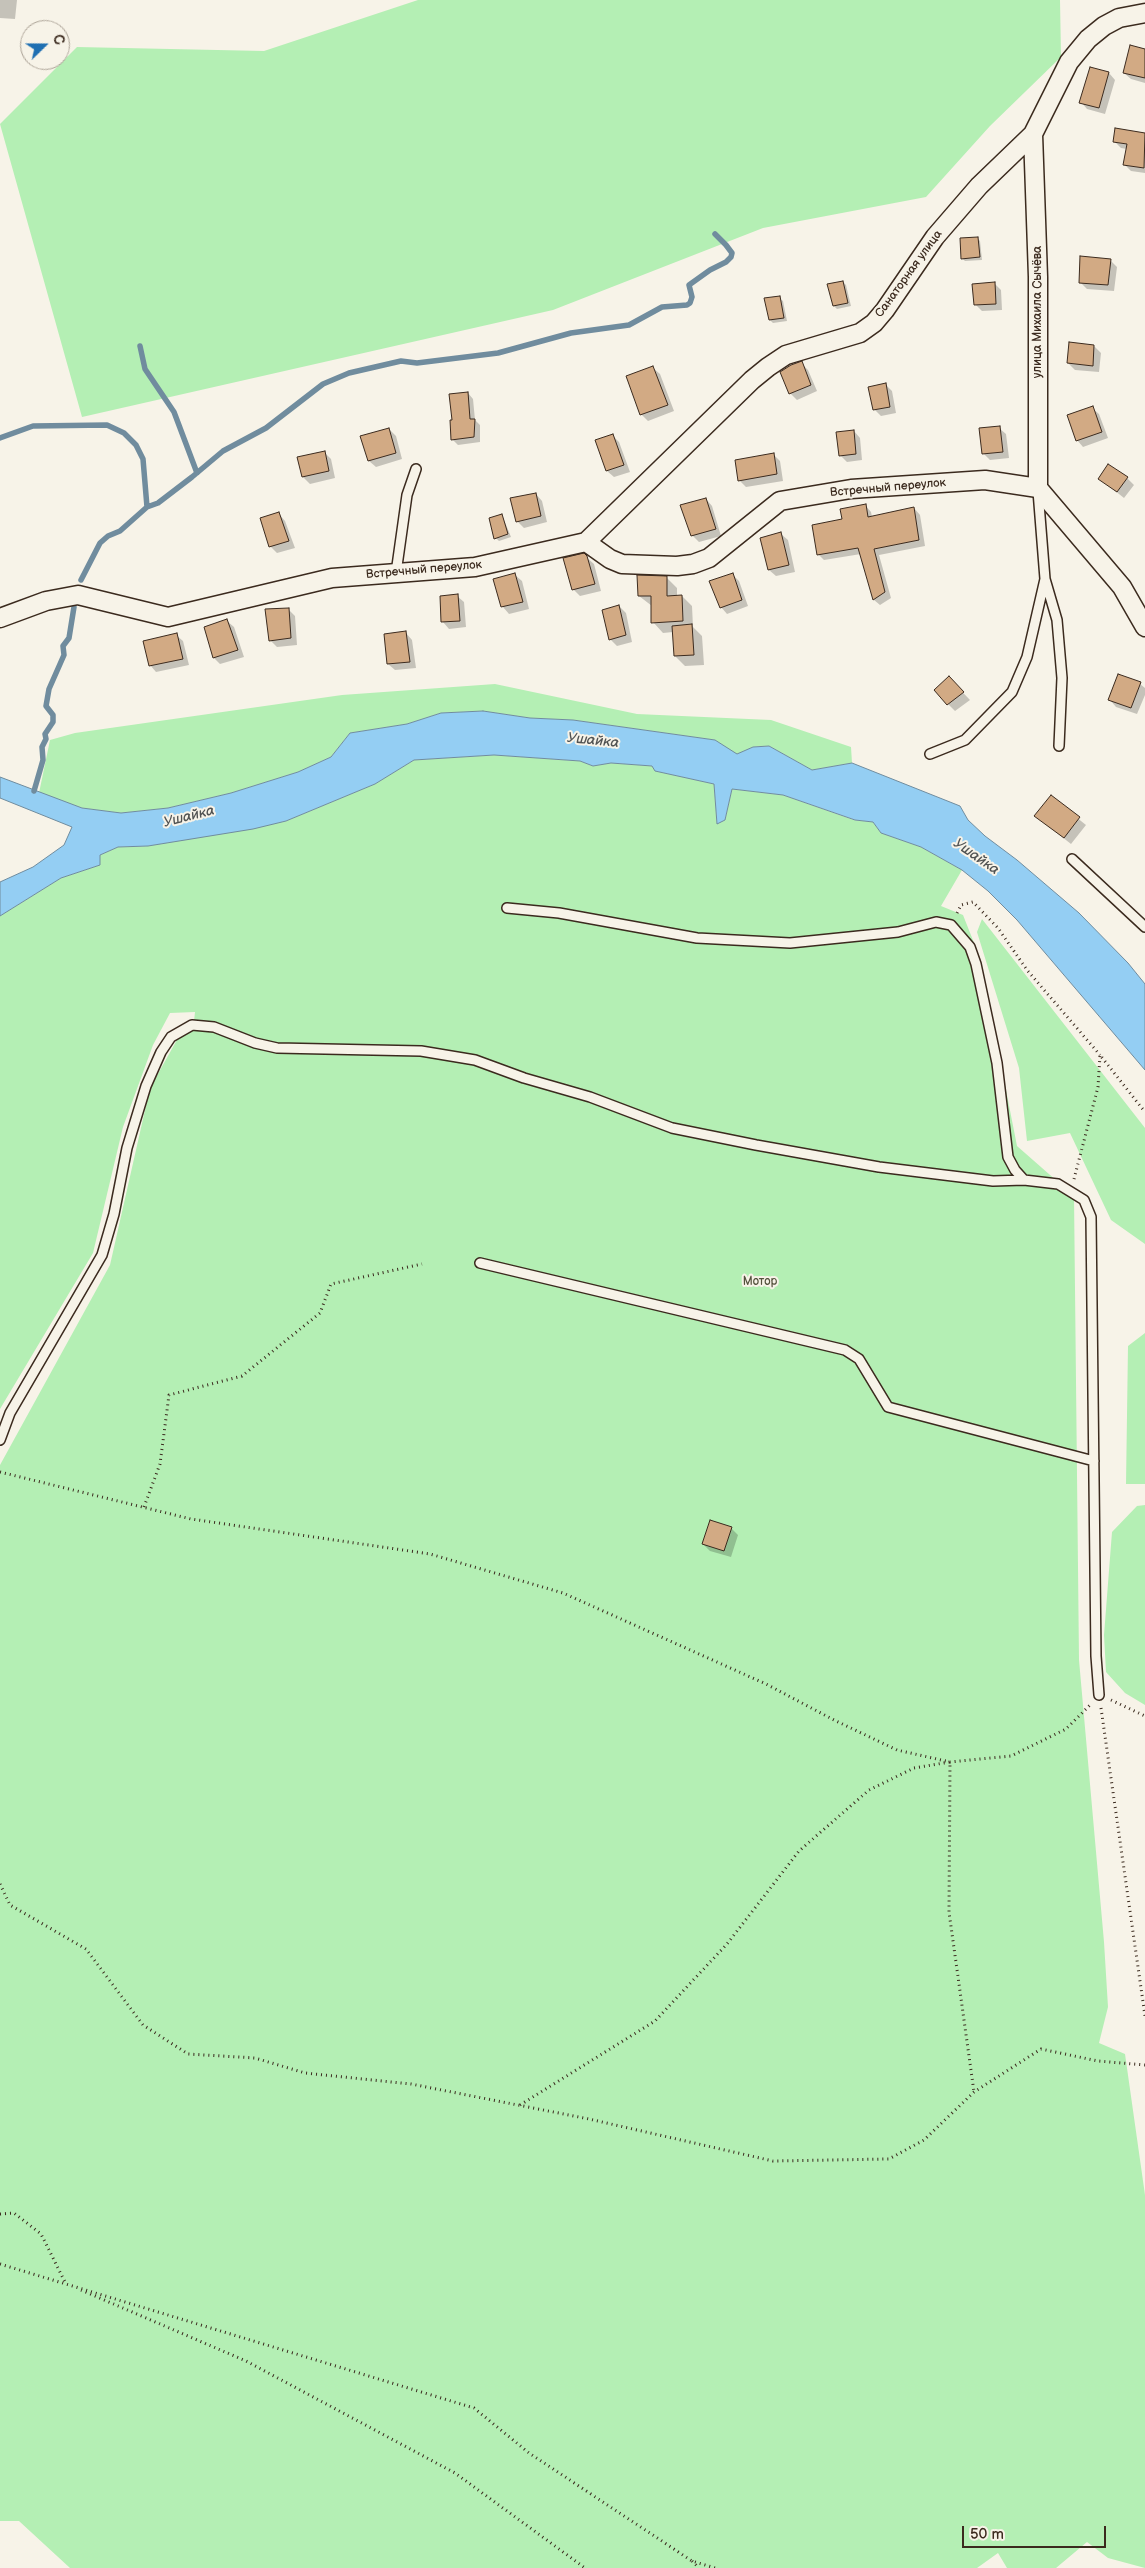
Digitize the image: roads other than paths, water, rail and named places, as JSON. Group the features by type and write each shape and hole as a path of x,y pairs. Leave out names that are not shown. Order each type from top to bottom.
{"street":[{"name":"улица Михаила Сычёва","path":"1038,488 1038,277 1033,134 1069,62 1088,39 1104,26 1119,18 1145,13"},
{"name":"Санаторная улица","path":"586,542 655,473 768,367 786,355 860,333 874,323 885,310 935,236 978,186 1033,134"},
{"name":"Встречный переулок","path":"0,618 46,601 78,595 168,617 332,578 476,567 586,542 622,564 677,566 693,564 709,558 780,501 851,489 986,480 1038,488"},
{"path":"1038,488 1122,587 1145,626"}],"lane":[{"path":"396,573 407,495 416,469"},
{"path":"1038,488 1045,579 1057,620 1062,678 1059,746"},
{"path":"930,754 964,740 1012,692 1027,657 1045,579"},
{"path":"1072,859 1145,927"},
{"path":"507,908 559,913 697,938 790,943 898,932 936,922 951,925 970,947 976,964 998,1063 1008,1157 1015,1170 1024,1180"},
{"path":"0,1440 10,1413 102,1255 114,1214 127,1148 146,1086 161,1052 171,1037 192,1025 214,1027 255,1043 277,1048 421,1051 475,1060 524,1078 590,1098 672,1128 879,1166 993,1181 1024,1180 1058,1184 1071,1190 1084,1200 1091,1217 1096,1656 1100,1695"},
{"path":"480,1263 845,1350 859,1359 888,1407 1094,1461"}],"water":[{"name":"Ушайка","path":"483,711 530,718 573,720 715,740 737,754 753,747 769,746 812,770 852,763 960,806 968,820 985,836 1017,860 1079,913 1128,963 1145,984 1145,1070 1017,920 988,891 962,870 921,847 881,833 873,822 855,820 783,795 732,789 725,820 717,824 714,784 655,771 652,766 611,763 593,766 580,761 494,755 414,760 375,784 286,821 253,829 148,846 118,847 100,855 100,865 61,878 0,916 0,882 33,867 64,845 72,827 0,798 0,777 82,808 121,813 168,808 231,793 298,772 331,757 350,733 407,724 441,713"}],"waterway":[{"path":"81,580 100,543 108,536 120,531 147,507 158,503 223,451 266,428 323,384 349,373 401,361 417,363 498,353 571,333 629,325 662,307 687,305 692,297 689,285 731,257 732,253 715,234"},
{"path":"140,346 145,369 174,412 197,473"},
{"path":"0,438 33,426 107,425 124,433 136,445 143,459 147,507"},
{"path":"34,791 43,760 42,747 46,739 45,734 53,722 53,715 46,706 49,689 64,655 63,646 69,638 74,607"}],"park label":[{"name":"Мотор","path":"760,1282"}]}
